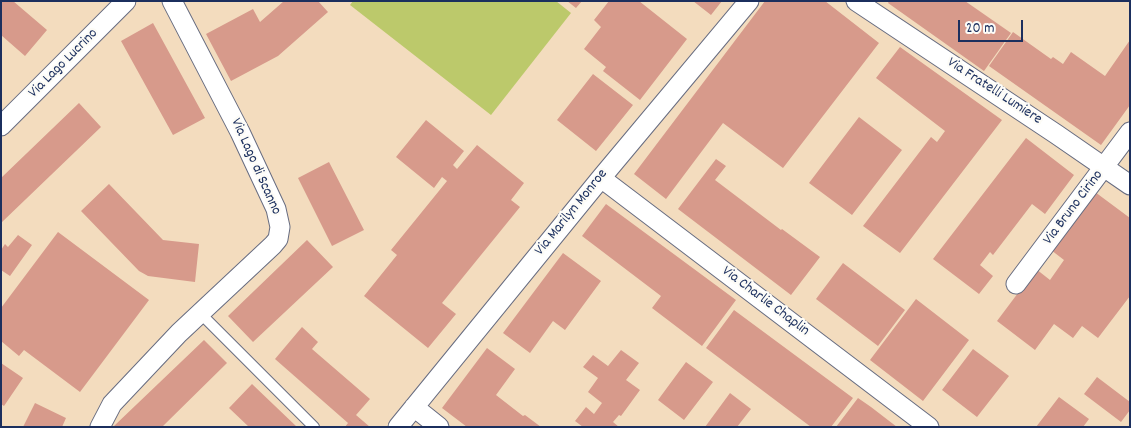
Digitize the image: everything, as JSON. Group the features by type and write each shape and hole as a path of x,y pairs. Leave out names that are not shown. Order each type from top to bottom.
{"street":[{"name":"Via Lago Lucrino","path":"1,126 126,1"},
{"name":"Via Lago di Scanno","path":"100,427 112,404 200,313 278,239 280,227 276,209 240,132 172,1"},
{"name":"Via Marilyn Monroe","path":"398,427 601,178 749,1"},
{"name":"Via Fratelli Lumiere","path":"856,1 1130,185"},
{"name":"Via Bruno Cirino","path":"1016,284 1130,132"},
{"name":"Via Charlie Chaplin","path":"601,178 929,427"},
{"path":"414,407 439,427"}],"lane":[{"path":"200,313 314,427"}],"green space":[{"path":"353,1 556,1 571,13 491,115 350,5"}],"building":[{"path":"1,1 13,1 47,30 25,56 1,35"},
{"path":"284,1 318,1 328,12 278,56 231,81 206,34 253,9 260,22"},
{"path":"567,1 582,1 576,8"},
{"path":"609,1 639,1 687,39 640,100 603,71 606,67 584,49 601,27 594,20"},
{"path":"693,1 722,1 711,15"},
{"path":"765,1 825,1 879,43 783,168 723,123 666,199 634,174"},
{"path":"889,1 965,1 1011,33 984,71 888,3"},
{"path":"153,23 205,118 173,135 121,41"},
{"path":"1013,32 1051,59 1053,57 1063,64 1071,52 1105,76 1130,40 1130,105 1101,145 989,66"},
{"path":"900,47 1002,120 900,253 863,226 931,137 937,142 945,131 876,78"},
{"path":"593,74 633,105 596,151 557,120"},
{"path":"79,103 101,127 1,223 1,178"},
{"path":"859,117 902,150 852,215 809,183"},
{"path":"426,120 464,151 453,165 457,169 477,145 524,183 511,200 520,207 442,303 456,314 428,348 364,296 397,255 391,250 447,181 442,177 434,188 396,157"},
{"path":"1026,138 1074,175 1045,214 1032,204 993,255 990,252 980,265 993,276 979,294 933,259"},
{"path":"716,159 726,166 715,180 820,257 791,295 678,209"},
{"path":"329,162 364,230 332,246 298,178"},
{"path":"109,184 163,240 199,244 195,282 148,276 139,271 81,211"},
{"path":"1095,192 1130,218 1130,296 1098,338 1082,326 1073,338 1054,324 1035,350 997,321 1036,269 1050,280 1064,260 1051,250"},
{"path":"606,204 736,300 702,346 652,308 661,296 582,236"},
{"path":"58,232 149,300 80,392 24,350 19,356 1,341 1,308"},
{"path":"18,235 32,245 10,276 1,270 1,250 5,244 8,247"},
{"path":"307,240 333,267 253,342 228,316"},
{"path":"563,253 601,281 565,330 553,321 530,353 503,333"},
{"path":"843,263 905,310 878,346 816,299"},
{"path":"916,299 969,340 923,401 870,360"},
{"path":"734,310 853,398 831,427 811,427 706,348"},
{"path":"302,327 318,342 312,349 370,399 356,415 370,427 345,427 348,423 275,359"},
{"path":"204,340 227,363 162,427 114,426"},
{"path":"487,348 515,369 496,395 541,427 467,427 442,408"},
{"path":"973,349 1009,376 977,417 942,390"},
{"path":"621,350 639,363 626,380 640,390 621,416 619,415 613,422 619,427 583,427 575,421 586,407 594,414 602,403 588,392 598,378 583,367 593,355 608,366"},
{"path":"686,362 713,382 684,420 658,400"},
{"path":"1,363 23,378 4,406 1,404"},
{"path":"1097,377 1130,402 1130,410 1121,422 1084,394"},
{"path":"252,384 297,427 249,427 229,408"},
{"path":"730,393 751,409 737,427 705,427"},
{"path":"1059,397 1089,419 1083,427 1036,427"},
{"path":"858,398 871,407 897,427 836,427"},
{"path":"35,403 66,418 62,427 23,427"}]}
